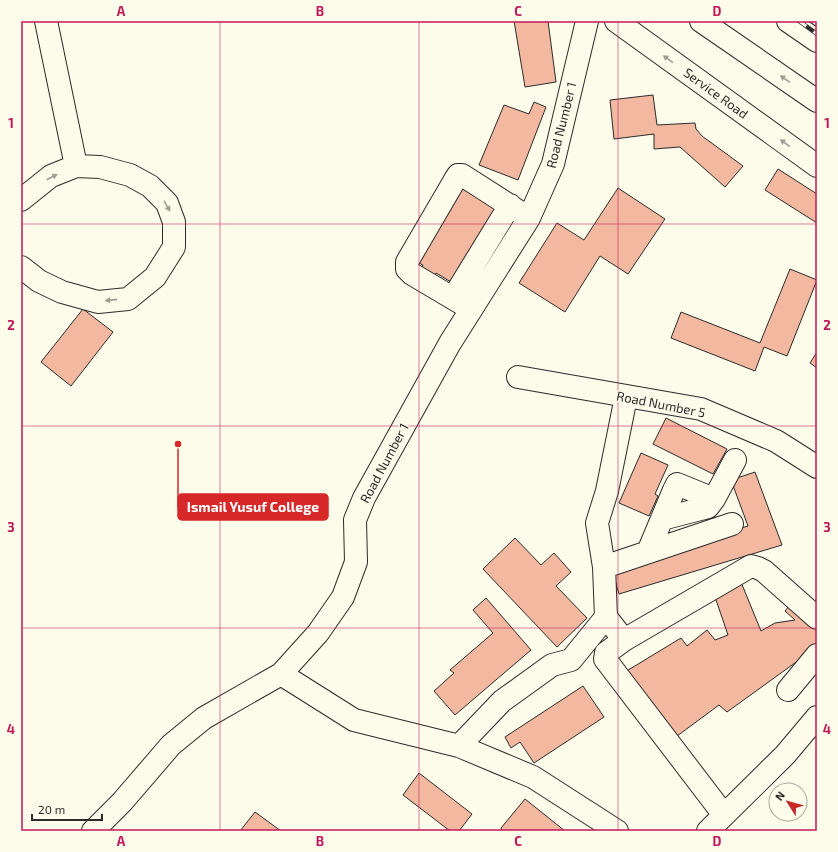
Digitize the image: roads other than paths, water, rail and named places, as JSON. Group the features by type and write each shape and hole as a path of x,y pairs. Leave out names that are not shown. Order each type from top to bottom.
{"main road":[{"path":"46,21 76,166"},
{"name":"Road Number 1","path":"92,831 122,802 176,741 204,718 281,674 318,633 344,597 356,562 355,520 364,498 450,343 529,218 553,164 587,21"},
{"name":"Service Road","path":"616,21 817,166"},
{"path":"701,21 817,101"},
{"path":"788,21 817,41"},
{"path":"21,200 51,176 76,166 100,167 130,175 150,186 167,203 174,222 174,247 155,277 128,299 98,302 62,292 39,281 21,267"},
{"path":"471,309 412,274 406,266 456,178 458,175 462,175 529,218"},
{"path":"453,298 510,205"},
{"name":"Road Number 5","path":"518,377 701,409 776,441 817,467"},
{"path":"624,640 606,617 604,567 597,522 607,491 626,396"},
{"path":"662,519 708,506 714,499 734,460"},
{"path":"648,552 677,484 714,499"},
{"path":"604,567 732,524"},
{"path":"724,815 605,659 606,653 624,640 751,566 764,571 817,618"},
{"path":"458,746 502,701 552,665 571,660 606,617"},
{"path":"788,690 817,655"},
{"path":"281,674 354,720 458,746 532,777 617,831"},
{"path":"708,831 785,755 817,717"}],"railway":[{"path":"799,21 817,34"}],"place":[{"name":"Ismail Yusuf College","path":"178,444"}]}
